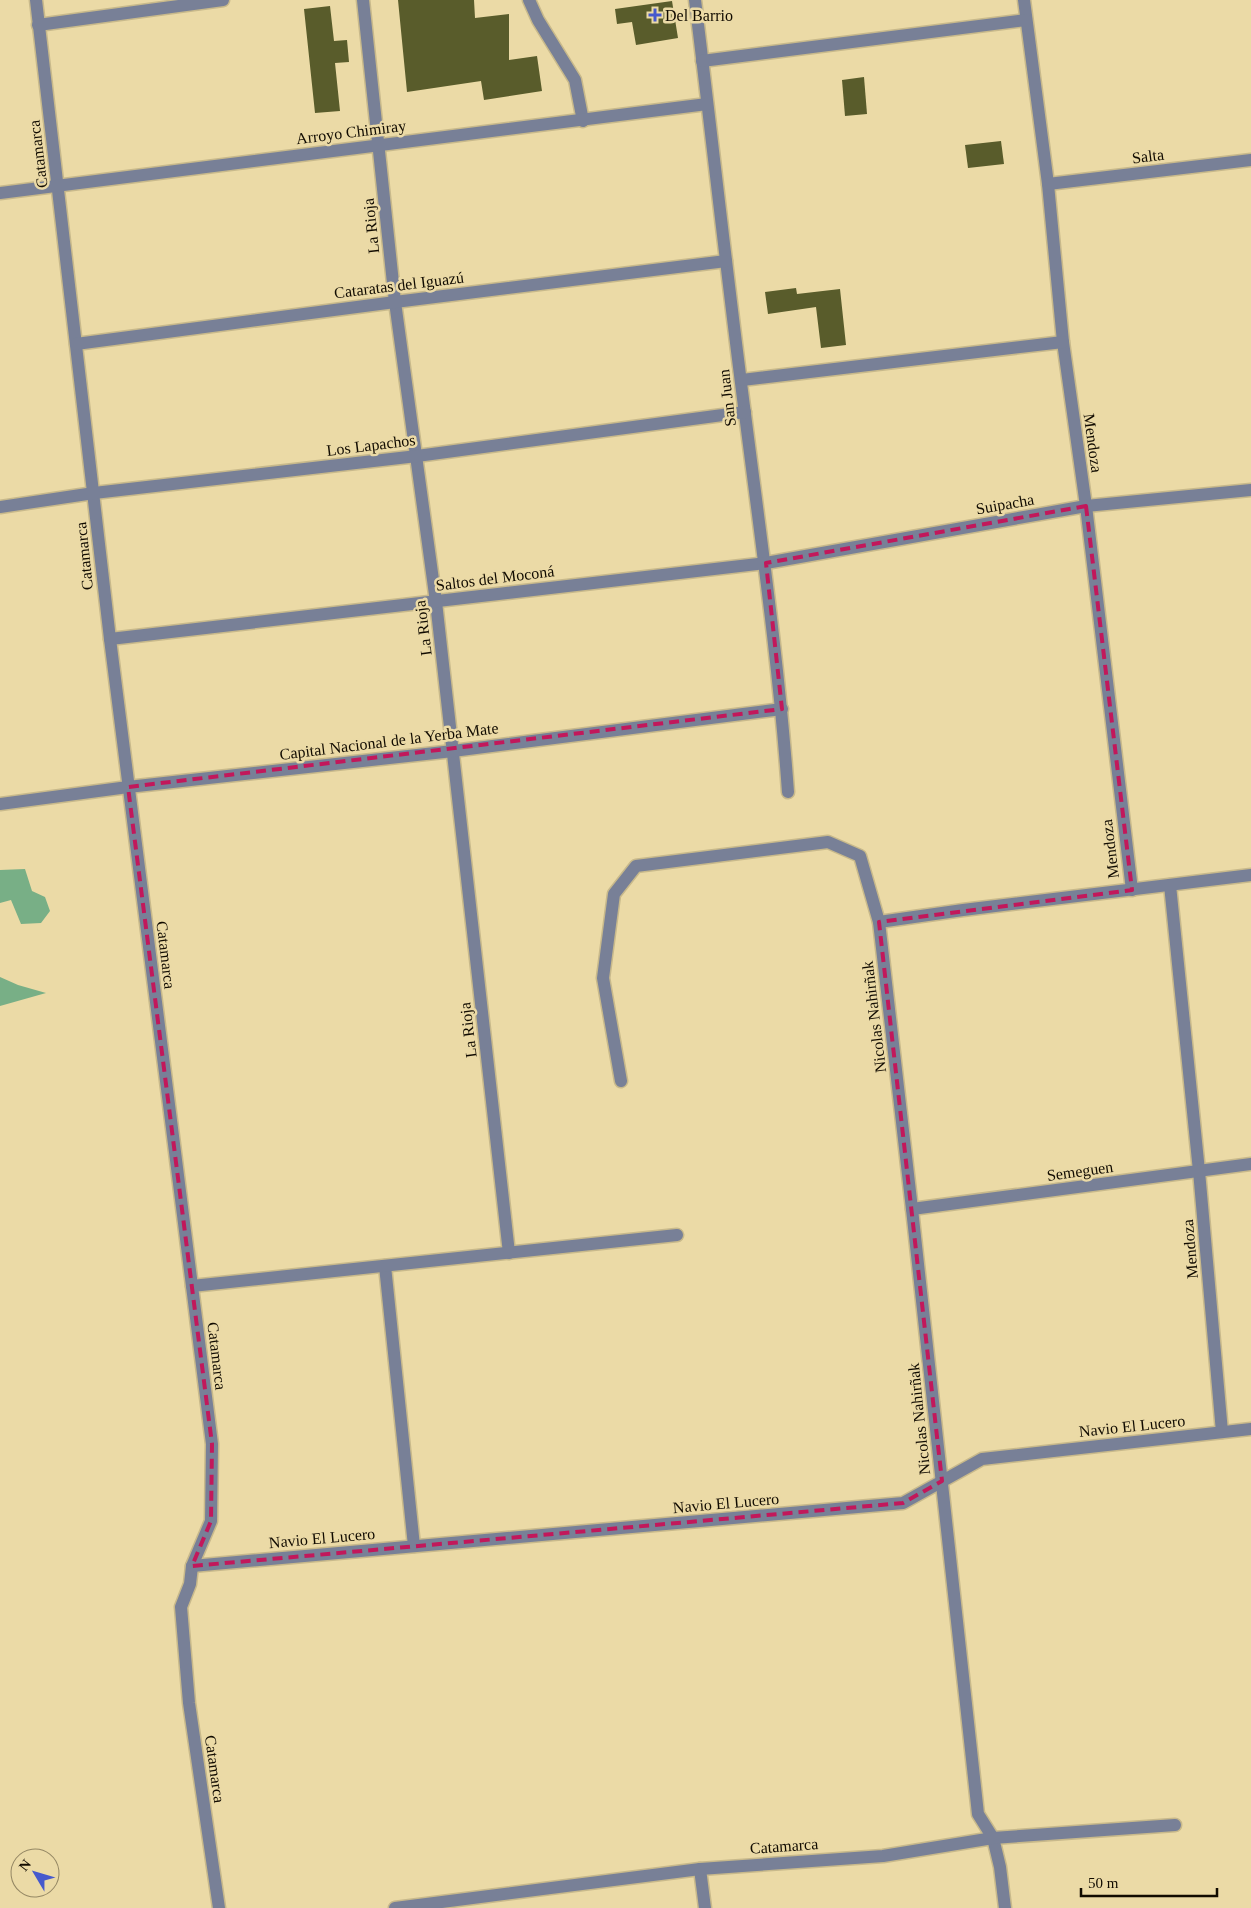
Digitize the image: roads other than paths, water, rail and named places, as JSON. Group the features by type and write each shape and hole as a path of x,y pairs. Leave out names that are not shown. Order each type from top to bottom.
{"street":[{"name":"Catamarca","path":"36,0 128,787 212,1444 211,1521 192,1566 190,1584 181,1607 189,1704 219,1908"},
{"path":"38,25 223,0"},
{"name":"La Rioja","path":"363,0 395,302 436,602 510,1253"},
{"path":"529,0 538,20 575,80 582,121"},
{"name":"San Juan","path":"695,0 745,412 766,564 782,709 788,792"},
{"name":"Mendoza","path":"1024,0 1048,184 1063,342 1086,506 1132,890"},
{"path":"702,61 1026,20"},
{"name":"Arroyo Chimiray","path":"0,193 707,104"},
{"name":"Salta","path":"1048,184 1251,160"},
{"name":"Cataratas del Iguazú","path":"76,344 726,261"},
{"path":"742,380 1063,342"},
{"name":"Los Lapachos","path":"0,506 94,493 417,456 745,412"},
{"name":"Suipacha","path":"766,564 1086,506 1251,490"},
{"name":"Saltos del Moconá","path":"110,639 766,564"},
{"name":"Capital Nacional de la Yerba Mate","path":"0,804 128,787 453,751 782,709"},
{"name":"Nicolas Nahirñak","path":"621,1082 603,978 614,894 636,866 828,842 860,856 879,922 978,1814 993,1838 1000,1867 1005,1908"},
{"path":"879,922 1251,875"},
{"name":"Mendoza","path":"1170,885 1199,1171 1222,1432"},
{"name":"Semeguen","path":"912,1209 1251,1164"},
{"path":"192,1286 677,1235"},
{"path":"385,1266 414,1546"},
{"name":"Navio El Lucero","path":"192,1566 903,1503 982,1459 1251,1429"},
{"name":"Catamarca","path":"395,1908 700,1869 883,1856 993,1838 1175,1825"},
{"path":"700,1869 705,1908"}],"place":[{"name":"Del Barrio","path":"655,15"}]}
